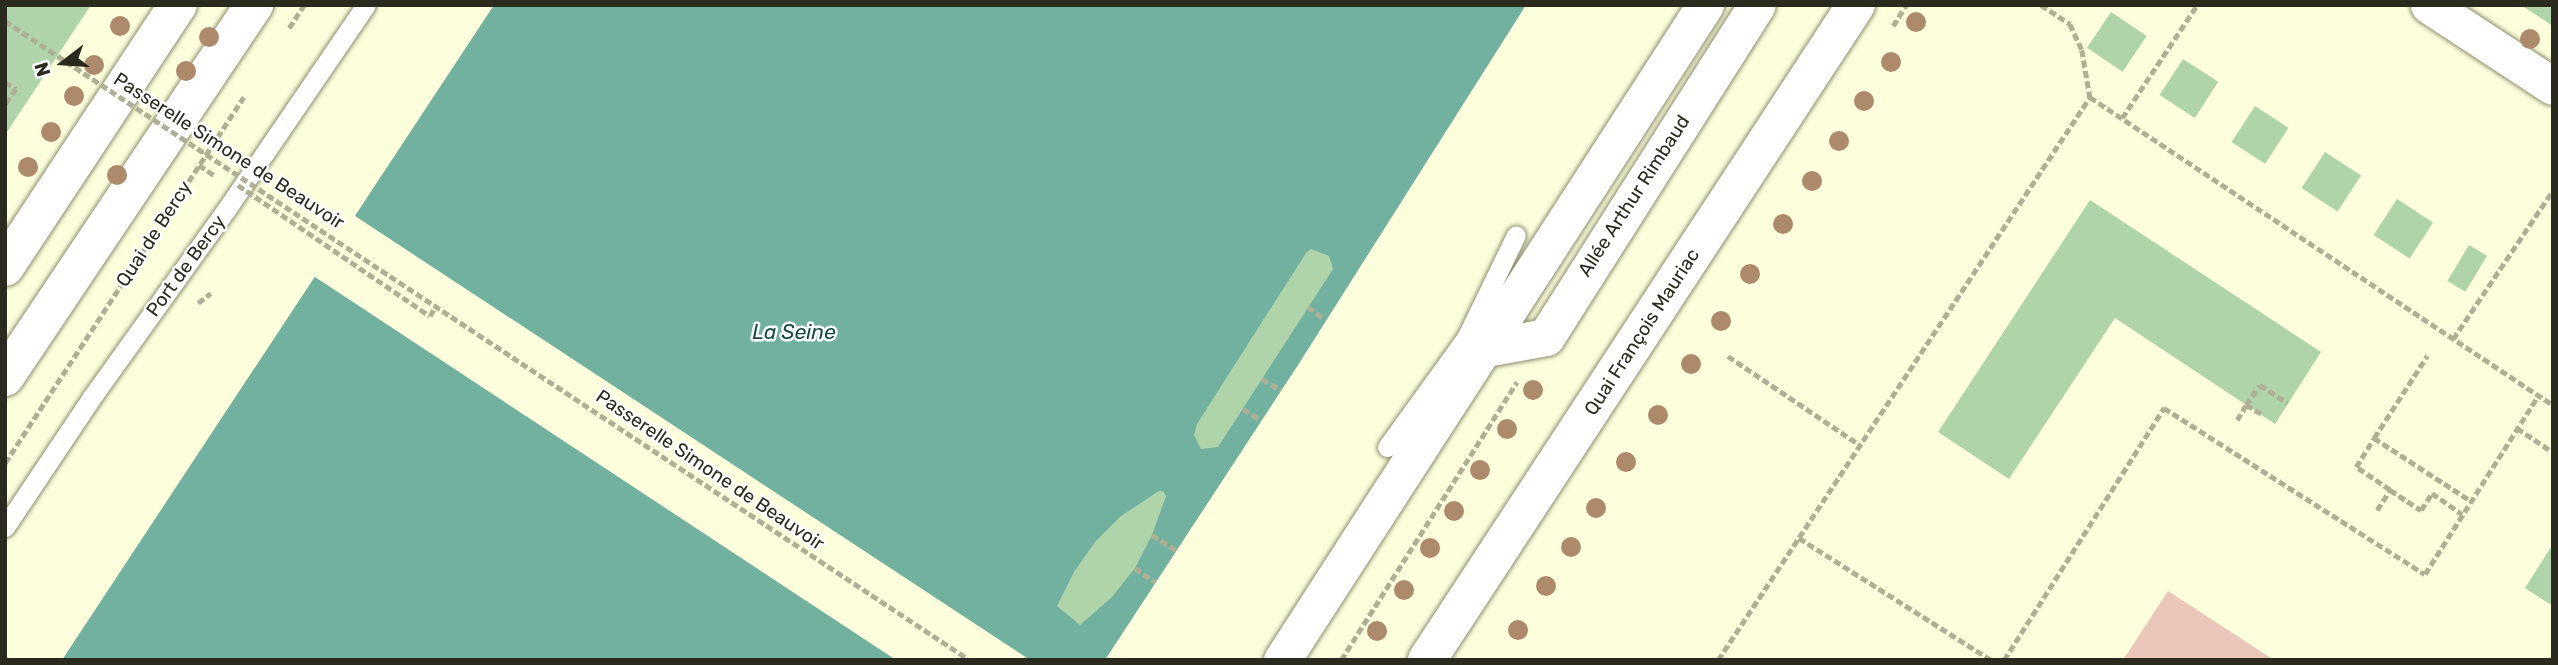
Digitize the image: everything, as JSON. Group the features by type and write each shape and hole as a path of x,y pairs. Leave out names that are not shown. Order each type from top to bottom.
{"main road":[{"path":"5,267 178,5"},
{"path":"5,377 254,5"},
{"name":"Quai François Mauriac","path":"1427,660 1856,5"}],"street":[{"path":"1282,660 1476,343 1706,5"},
{"name":"Allée Arthur Rimbaud","path":"1546,337 1757,5"},
{"path":"2429,5 2553,86"},
{"path":"1476,343 1546,337"}],"lane":[{"name":"Port de Bercy","path":"5,527 92,397 226,210 366,5"},
{"path":"1387,447 1476,343 1516,235"}],"path":[{"path":"282,40 304,5"},
{"path":"1718,660 2090,97 2082,50 2070,24 2041,5"},
{"path":"2122,118 2197,5"},
{"name":"Passerelle Simone de Beauvoir","path":"5,21 968,659"},
{"path":"5,82 16,89 5,105"},
{"name":"Quai de Bercy","path":"5,463 252,85"},
{"path":"2090,97 2553,405"},
{"name":"Passerelle Simone de Beauvoir","path":"238,185 430,316 436,305"},
{"path":"2453,339 2551,193"},
{"path":"1308,307 1325,320"},
{"path":"1341,660 1546,337"},
{"path":"1728,356 1860,445"},
{"path":"2427,356 2356,467 2421,510 2432,493 2462,514"},
{"path":"1262,379 1280,390"},
{"path":"2237,420 2260,385 2288,403"},
{"path":"2004,660 2164,408 2425,573 2538,396"},
{"path":"2246,405 2261,414"},
{"path":"1243,409 1261,420"},
{"path":"2517,428 2553,452"},
{"path":"2374,438 2471,501"},
{"path":"2377,510 2390,490"},
{"path":"1152,535 1176,550"},
{"path":"1799,538 1991,660"},
{"path":"1135,568 1155,582"}],"shaded area":[{"path":"2168,591 2274,660 2123,660"}],"water":[{"name":"La Seine","path":"494,5 1526,5 1298,365 1105,660 62,660"}],"pier":[{"path":"352,214 1030,660 896,660 312,275"}],"building":[{"path":"5,5 91,5 5,135"},
{"path":"2521,5 2553,5 2553,26 2547,22"},
{"path":"2111,12 2147,36 2123,72 2087,48"},
{"path":"2183,59 2218,82 2195,118 2160,95"},
{"path":"2255,106 2289,128 2265,164 2232,142"},
{"path":"2325,152 2361,175 2338,211 2302,188"},
{"path":"2397,199 2433,222 2410,258 2374,235"},
{"path":"2090,200 2321,352 2275,424 2115,318 2009,479 1938,432"},
{"path":"2469,245 2487,256 2465,292 2447,281"},
{"path":"1311,249 1329,256 1333,269 1218,447 1201,449 1194,435 1197,424"},
{"path":"1163,491 1166,496 1152,535 1135,568 1112,597 1080,625 1057,606 1074,572 1095,542 1121,516"},
{"path":"2553,544 2553,606 2525,588"}]}
